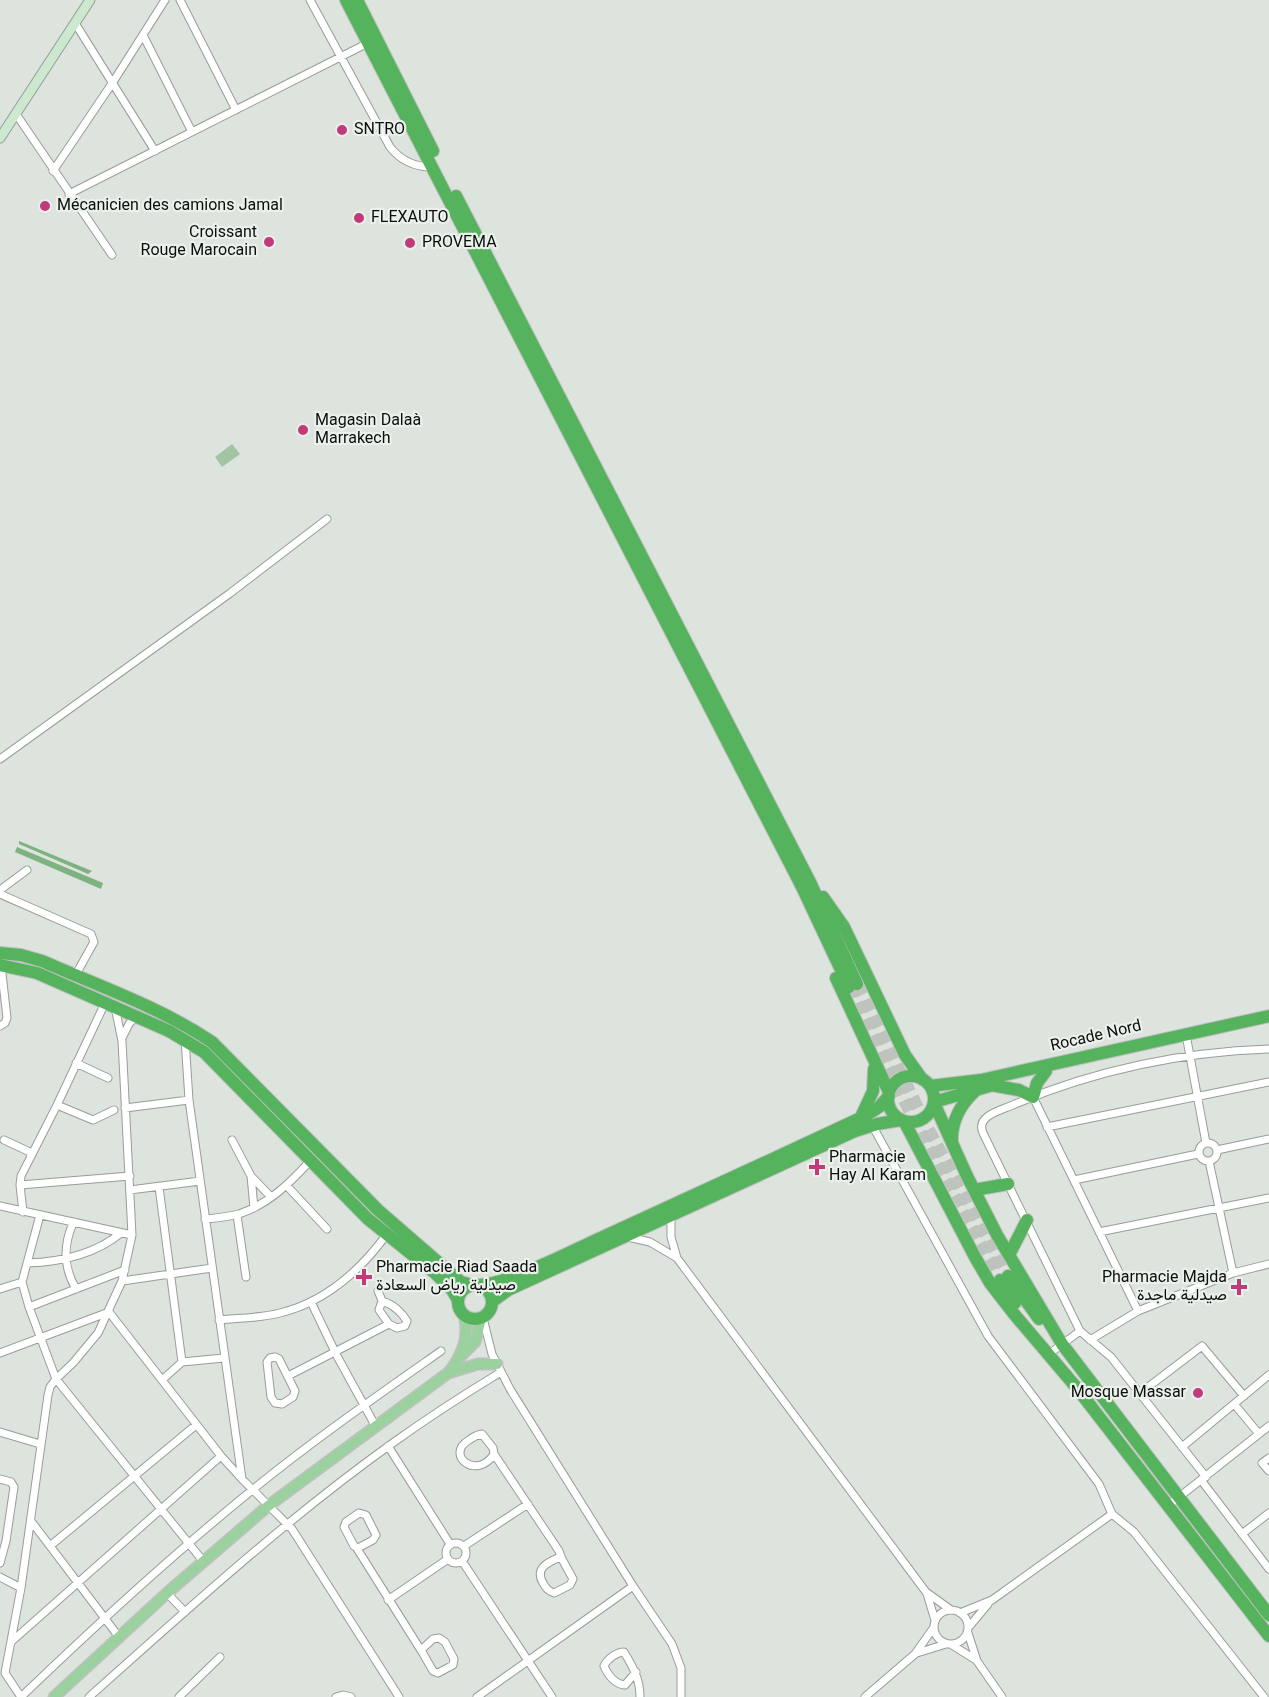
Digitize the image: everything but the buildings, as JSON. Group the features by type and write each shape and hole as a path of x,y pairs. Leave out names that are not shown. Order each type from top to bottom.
{"highway":[{"path":"346,0 806,885 844,927 908,1061 926,1083 952,1146 1009,1255 1062,1344 1269,1636"},
{"path":"357,0 806,885 853,986"},
{"path":"806,885 817,934 889,1094 890,1107 902,1120 986,1277 1014,1314 1269,1615"},
{"path":"0,961 21,955 42,961 166,1015 212,1042 378,1210 461,1282 487,1289 493,1301"},
{"path":"0,961 37,973 186,1040 214,1062 368,1219 435,1272 452,1290 458,1300 460,1311 472,1319 482,1318 490,1312 493,1301 508,1290 872,1125 922,1119 930,1112 934,1102"},
{"name":"Rocade Nord","path":"926,1083 981,1080 1269,1016"},
{"name":"Rocade Nord","path":"934,1102 1046,1071 1269,1023"},
{"path":"860,1118 873,1091 873,1061"},
{"path":"991,1085 1019,1090 1032,1097 1037,1083 1046,1071"},
{"path":"458,1300 462,1290 474,1285 497,1281 551,1260 860,1118 879,1107 893,1086 901,1079 911,1076 926,1083"},
{"path":"952,1146 952,1130 956,1116 964,1102 975,1090"},
{"path":"974,1190 1008,1184"},
{"path":"1009,1255 1027,1221"},
{"path":"1048,1354 1004,1278 1062,1344"}],"main road":[{"path":"55,1697 202,1561 268,1506 448,1373 459,1358 466,1330 464,1315"},
{"path":"459,1358 466,1354 475,1342 482,1318"},
{"path":"448,1373 478,1364 499,1368"}],"street":[{"path":"0,138 90,0"},
{"path":"53,171 165,0"},
{"path":"180,0 236,110"},
{"path":"310,0 394,152 417,167 432,167"},
{"path":"75,23 155,151"},
{"path":"143,35 192,132"},
{"path":"69,194 368,44"},
{"path":"16,114 112,255"},
{"path":"0,759 229,594 327,519"},
{"path":"27,870 0,892 91,934 94,942 75,976"},
{"path":"0,961 6,1018 5,1023 0,1026"},
{"path":"110,1005 122,1041 132,1235 122,1281 98,1333 87,1348 56,1379 48,1395 21,1588 3,1673 21,1697 104,1617 252,1490 363,1405 441,1351"},
{"path":"23,1212 21,1176 76,1063 110,1005"},
{"path":"122,1041 126,1029 136,1016"},
{"path":"186,1040 189,1101 242,1479"},
{"path":"1187,1040 1206,1143"},
{"path":"1269,1049 1190,1055 1096,1075 1032,1097 989,1116 982,1121 981,1125 981,1130 1080,1331 1111,1357 1182,1447 1269,1569"},
{"path":"76,1063 108,1078"},
{"path":"1047,1127 1269,1082"},
{"path":"1032,1097 1138,1311"},
{"path":"125,1108 189,1101"},
{"path":"57,1105 93,1120 114,1110"},
{"path":"872,1125 988,1336 1099,1484 1112,1514 1137,1536 1264,1697"},
{"path":"1217,1150 1269,1139"},
{"path":"4,1140 32,1154"},
{"path":"232,1140 251,1176 271,1197"},
{"path":"1206,1143 1214,1145 1217,1150 1215,1158 1209,1161 1201,1159 1198,1154 1201,1145 1206,1143"},
{"path":"1074,1180 1198,1154"},
{"path":"205,1219 237,1215 254,1208 287,1186 311,1160"},
{"path":"1209,1161 1233,1273"},
{"path":"20,1185 130,1176"},
{"path":"251,1176 254,1208"},
{"path":"130,1190 200,1181"},
{"path":"159,1186 182,1362"},
{"path":"287,1186 327,1229"},
{"path":"1099,1233 1269,1198"},
{"path":"0,1206 132,1235"},
{"path":"40,1215 22,1282 28,1307 56,1379 202,1561"},
{"path":"237,1215 246,1277"},
{"path":"671,1216 671,1237 677,1258"},
{"path":"73,1223 66,1241 65,1260 75,1289"},
{"path":"27,1263 65,1260 103,1246 121,1233"},
{"path":"219,1320 279,1314 310,1302 333,1289 354,1273 372,1255 387,1234"},
{"path":"628,1237 651,1242 677,1258 926,1592 932,1606 937,1638 978,1661"},
{"path":"1089,1340 1138,1311 1233,1273 1269,1264"},
{"path":"122,1281 212,1268"},
{"path":"28,1307 125,1270"},
{"path":"0,1289 22,1282"},
{"path":"378,1291 382,1303 379,1310 389,1324 400,1328 405,1326 407,1322 404,1317 389,1303 382,1303"},
{"path":"310,1302 376,1427"},
{"path":"0,1353 109,1312"},
{"path":"109,1312 221,1456 288,1524 399,1697"},
{"path":"482,1318 488,1343 499,1368 633,1586 672,1644 681,1668 681,1697"},
{"path":"288,1376 389,1324"},
{"path":"1048,1354 1080,1331"},
{"path":"1139,1394 1202,1346 1244,1396"},
{"path":"275,1357 279,1359 288,1376 295,1388 293,1397 282,1404 275,1403 271,1397 268,1360 275,1357"},
{"path":"162,1380 182,1362 224,1358"},
{"path":"89,1697 288,1524 388,1446 499,1368"},
{"path":"1182,1447 1269,1375"},
{"path":"1235,1405 1259,1434"},
{"path":"50,1546 196,1425"},
{"path":"1174,1501 1269,1426"},
{"path":"0,1432 40,1444"},
{"path":"494,1454 478,1466 471,1467 465,1463 459,1448 462,1444 482,1434 559,1551 573,1576 573,1581 558,1592 551,1592 541,1580 539,1572 556,1558 562,1559"},
{"path":"388,1446 450,1544"},
{"path":"11,1642 221,1456"},
{"path":"1269,1458 1262,1463 1269,1472"},
{"path":"0,1479 11,1482 14,1487 6,1541 0,1563"},
{"path":"464,1546 528,1504"},
{"path":"356,1547 363,1547 373,1540 376,1534 363,1513 347,1520 344,1525 345,1531 388,1600 422,1652 436,1673 454,1662 445,1642 439,1638 423,1646 422,1652"},
{"path":"1242,1534 1269,1513"},
{"path":"960,1613 992,1600 1112,1514"},
{"path":"31,1521 119,1637"},
{"path":"457,1542 464,1546 466,1552 462,1561 453,1563 447,1559 446,1552 450,1544 457,1542"},
{"path":"388,1600 447,1559"},
{"path":"462,1561 552,1697"},
{"path":"0,1578 21,1588"},
{"path":"477,1697 633,1586"},
{"path":"926,1592 966,1619 978,1661 1002,1697"},
{"path":"167,1593 185,1612"},
{"path":"915,1654 962,1641 992,1600"},
{"path":"865,1697 915,1654 941,1613 951,1610"},
{"path":"636,1672 625,1685 619,1685 604,1666 605,1662 624,1652 636,1672 640,1697"},
{"path":"178,1697 220,1657"},
{"path":"336,1697 343,1695 351,1697"}],"green space":[{"path":"232,444 240,454 222,467 215,457"},
{"path":"19,841 92,871 88,874 19,844"},
{"path":"17,847 103,883 101,889 15,852"}],"tunnel":[{"path":"857,984 928,1128 1008,1276"},
{"path":"849,987 919,1131 1000,1280"}],"place":[{"name":"SNTRO","path":"342,130"},
{"name":"Mécanicien des camions Jamal","path":"45,206"},
{"name":"FLEXAUTO","path":"359,218"},
{"name":"Croissant Rouge Marocain","path":"269,242"},
{"name":"PROVEMA","path":"410,243"},
{"name":"Magasin Dalaà Marrakech","path":"303,430"},
{"name":"Pharmacie Hay Al Karam","path":"817,1167"},
{"name":"Pharmacie Riad Saada صيدلية رياض السعادة","path":"364,1277"},
{"name":"Pharmacie Majda صيدلية ماجدة","path":"1239,1287"},
{"name":"Mosque Massar","path":"1198,1393"}]}
